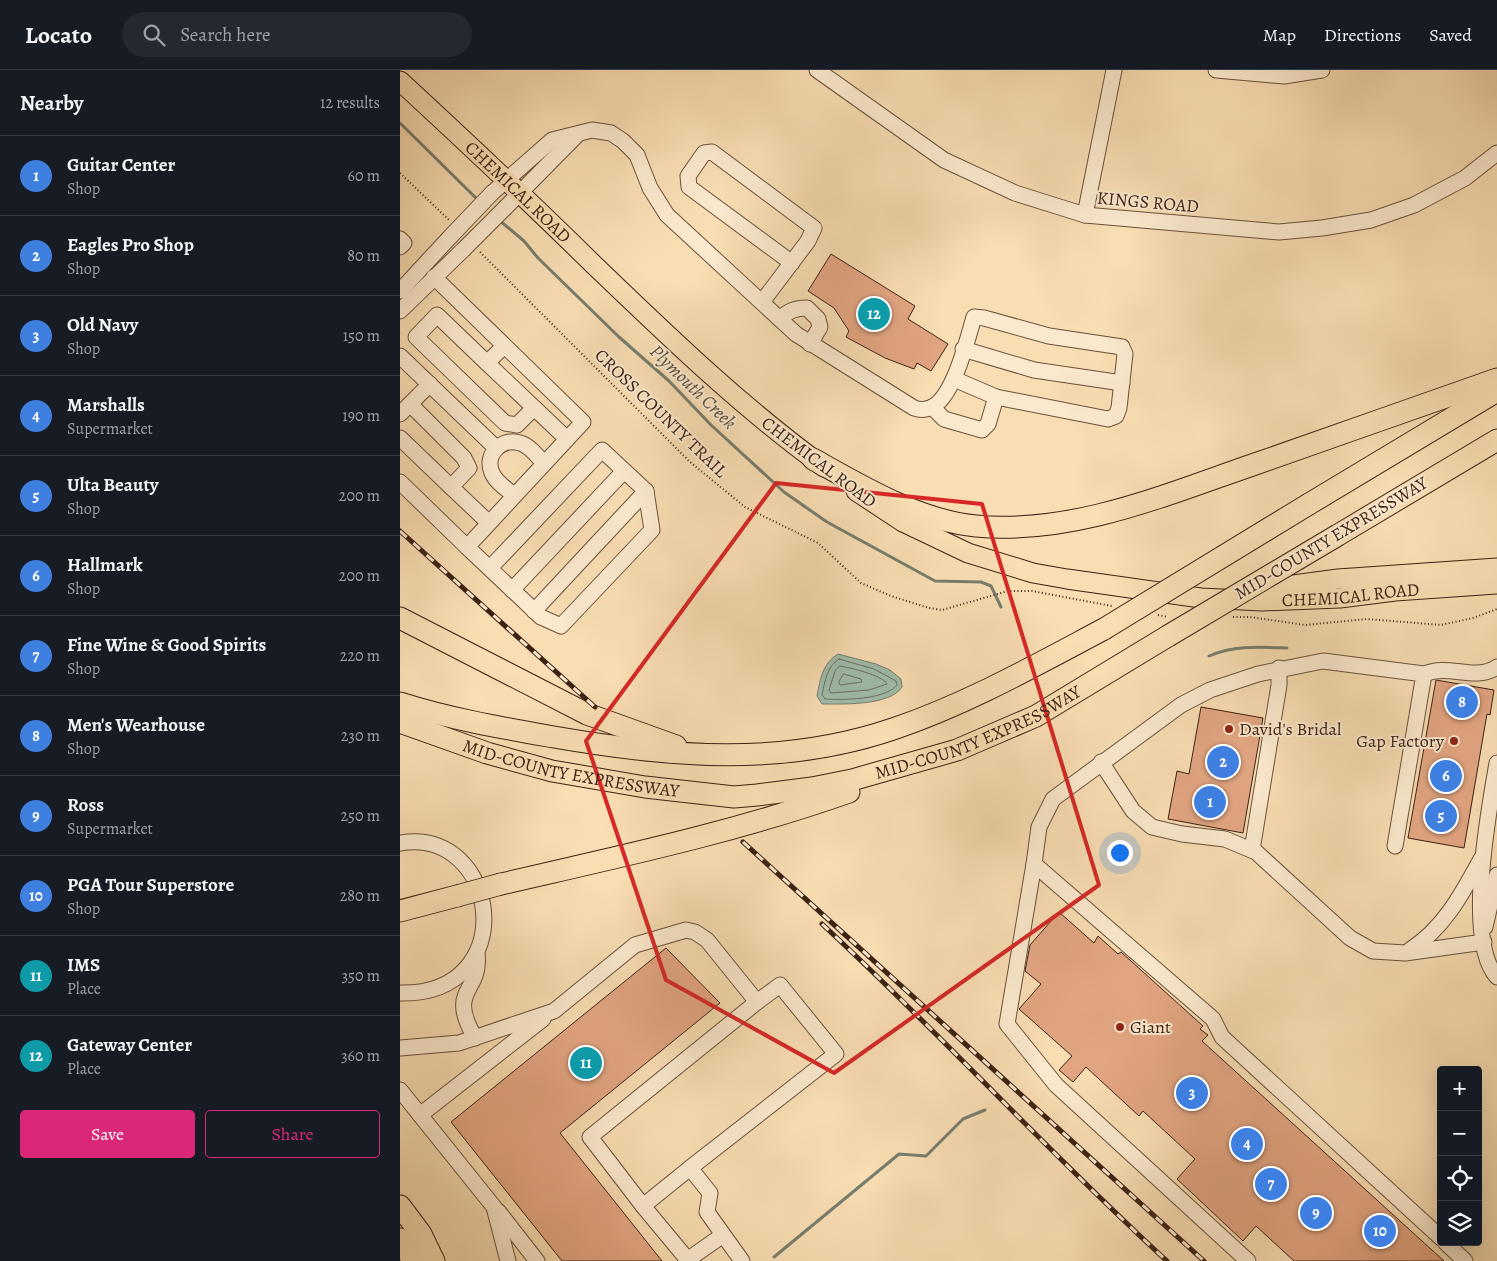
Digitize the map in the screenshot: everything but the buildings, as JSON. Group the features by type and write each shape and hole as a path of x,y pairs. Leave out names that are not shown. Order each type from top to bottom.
{"highway":[{"path":"813,460 901,505 936,517 974,526 1028,528 1077,522 1193,485 1497,379"},
{"name":"MID-COUNTY EXPRESSWAY","path":"400,703 513,730 651,753 716,756 774,754 855,740 894,729 1003,682 1104,629 1497,391"},
{"name":"MID-COUNTY EXPRESSWAY","path":"400,722 487,752 552,771 636,786 734,797 812,788 906,766 957,750 1036,716 1497,440"},
{"path":"400,618 587,714 670,744 716,756"},
{"path":"400,911 501,884 690,840 802,808 849,792 906,766"},
{"path":"400,902 457,896"},
{"path":"400,1206 420,1234 434,1261"},
{"path":"420,1234 430,1261"},
{"path":"400,1239 413,1261"}],"main road":[{"name":"CHEMICAL ROAD","path":"400,81 507,180 689,356 750,411 813,460 903,522 968,553 1033,573 1201,598 1262,601 1340,598 1394,591 1497,584"},
{"name":"CHEMICAL ROAD","path":"1116,586 1220,590 1280,588 1338,579 1497,568"}],"street":[{"name":"KINGS ROAD","path":"817,70 944,160 1014,193 1085,215 1279,232 1322,228 1371,220 1414,205 1465,178 1497,153"},
{"path":"1085,215 1114,70"},
{"path":"1216,70 1284,76 1322,70"},
{"path":"400,291 492,192 552,140 592,130 611,134 623,141 637,155 650,188 667,215 796,334 914,408 926,410 939,403 954,378 974,318 984,318 1049,336 1122,347 1125,354 1119,408 1116,416 1108,418 996,397 954,378"},
{"path":"400,311 434,277 470,249 506,207 521,194 578,134"},
{"path":"762,302 792,263 808,241 814,228 712,152 704,153 688,176 689,187 792,263"},
{"path":"400,239 404,243 400,247"},
{"path":"434,277 583,422 467,547"},
{"path":"780,319 786,312 798,308 807,308 818,319 820,327 810,344"},
{"path":"534,408 517,425 505,423 416,336 437,315 567,439"},
{"path":"487,363 504,346"},
{"path":"963,349 1034,370 1122,383"},
{"path":"400,356 496,448"},
{"path":"430,384 405,409 464,458 469,468 452,487"},
{"path":"932,407 944,419 982,430 988,424 996,397"},
{"path":"400,438 489,522"},
{"path":"514,495 494,478 491,471 490,458 496,448 508,442 520,443 544,462"},
{"path":"400,482 534,611 541,617 562,626 652,530 646,492 602,450 490,568"},
{"path":"512,590 624,471"},
{"path":"534,611 646,492"},
{"path":"1248,1261 1056,1085 1007,1024 1039,827 1053,798 1181,705 1230,682 1279,668 1323,661 1424,674 1437,669 1482,674 1497,667"},
{"path":"1252,850 1279,685 1279,668"},
{"path":"1395,846 1424,674"},
{"path":"1101,762 1133,812 1152,827 1182,834 1224,839 1252,850 1350,938 1373,951 1405,953 1484,938"},
{"path":"1497,762 1479,901 1485,952 1497,977"},
{"path":"400,843 411,841 432,845 452,854 468,869 475,880 485,916 483,934 477,953 461,973 440,987 420,993 400,993"},
{"path":"1405,953 1427,939 1453,908 1485,851"},
{"path":"1034,864 1213,1019 1222,1037 1437,1234"},
{"path":"1484,938 1497,875"},
{"path":"420,1116 635,945 686,930 695,932 707,940 757,1002"},
{"path":"475,1038 466,1022 462,1002 476,973 478,965 477,953"},
{"path":"643,1206 836,1054 780,985 590,1138 643,1206 687,1260 723,1235"},
{"path":"400,1048 440,1046 475,1038 554,1011"},
{"path":"400,1090 537,1261"},
{"path":"690,1168 710,1193 707,1212 742,1261"},
{"path":"494,1206 508,1261"},
{"path":"1449,1246 1465,1261"}],"path":[{"path":"400,173 450,221"},
{"name":"CROSS COUNTY TRAIL","path":"470,249 690,462 745,507 818,543 861,583 890,596 942,610 1008,591 1032,591"}],"highlighted area":[{"path":"776,483 982,504 1099,885 834,1073 666,980 586,741"}],"water":[{"path":"838,654 876,664 890,670 901,679 902,687 896,693 877,701 853,704 822,704 817,696 821,678 829,662"}],"waterway":[{"name":"Plymouth Creek","path":"400,123 478,200"},
{"name":"Plymouth Creek","path":"499,220 524,241 538,258 619,337 669,381 711,425 784,492 827,522 935,581 981,582 991,586 1001,607"},
{"name":"Plymouth Creek","path":"1209,656 1238,648 1287,648"},
{"path":"774,1257 899,1154 926,1156 963,1119 985,1110"}],"railway":[{"path":"400,531 595,707"},
{"path":"743,842 1204,1261"},
{"path":"822,924 909,1007 1079,1178 1167,1261"}],"place":[{"name":"Gateway Center","path":"874,314"},
{"name":"Men's Wearhouse","path":"1462,702"},
{"name":"David's Bridal","path":"1229,729"},
{"name":"Gap Factory","path":"1454,741"},
{"name":"Eagles Pro Shop","path":"1223,762"},
{"name":"Hallmark","path":"1446,776"},
{"name":"Guitar Center","path":"1210,802"},
{"name":"Ulta Beauty","path":"1441,816"},
{"name":"Giant","path":"1120,1027"},
{"name":"IMS","path":"586,1063"},
{"name":"Old Navy","path":"1192,1093"},
{"name":"Marshalls","path":"1247,1144"},
{"name":"Fine Wine & Good Spirits","path":"1271,1184"},
{"name":"Ross","path":"1316,1213"},
{"name":"PGA Tour Superstore","path":"1380,1231"}]}
